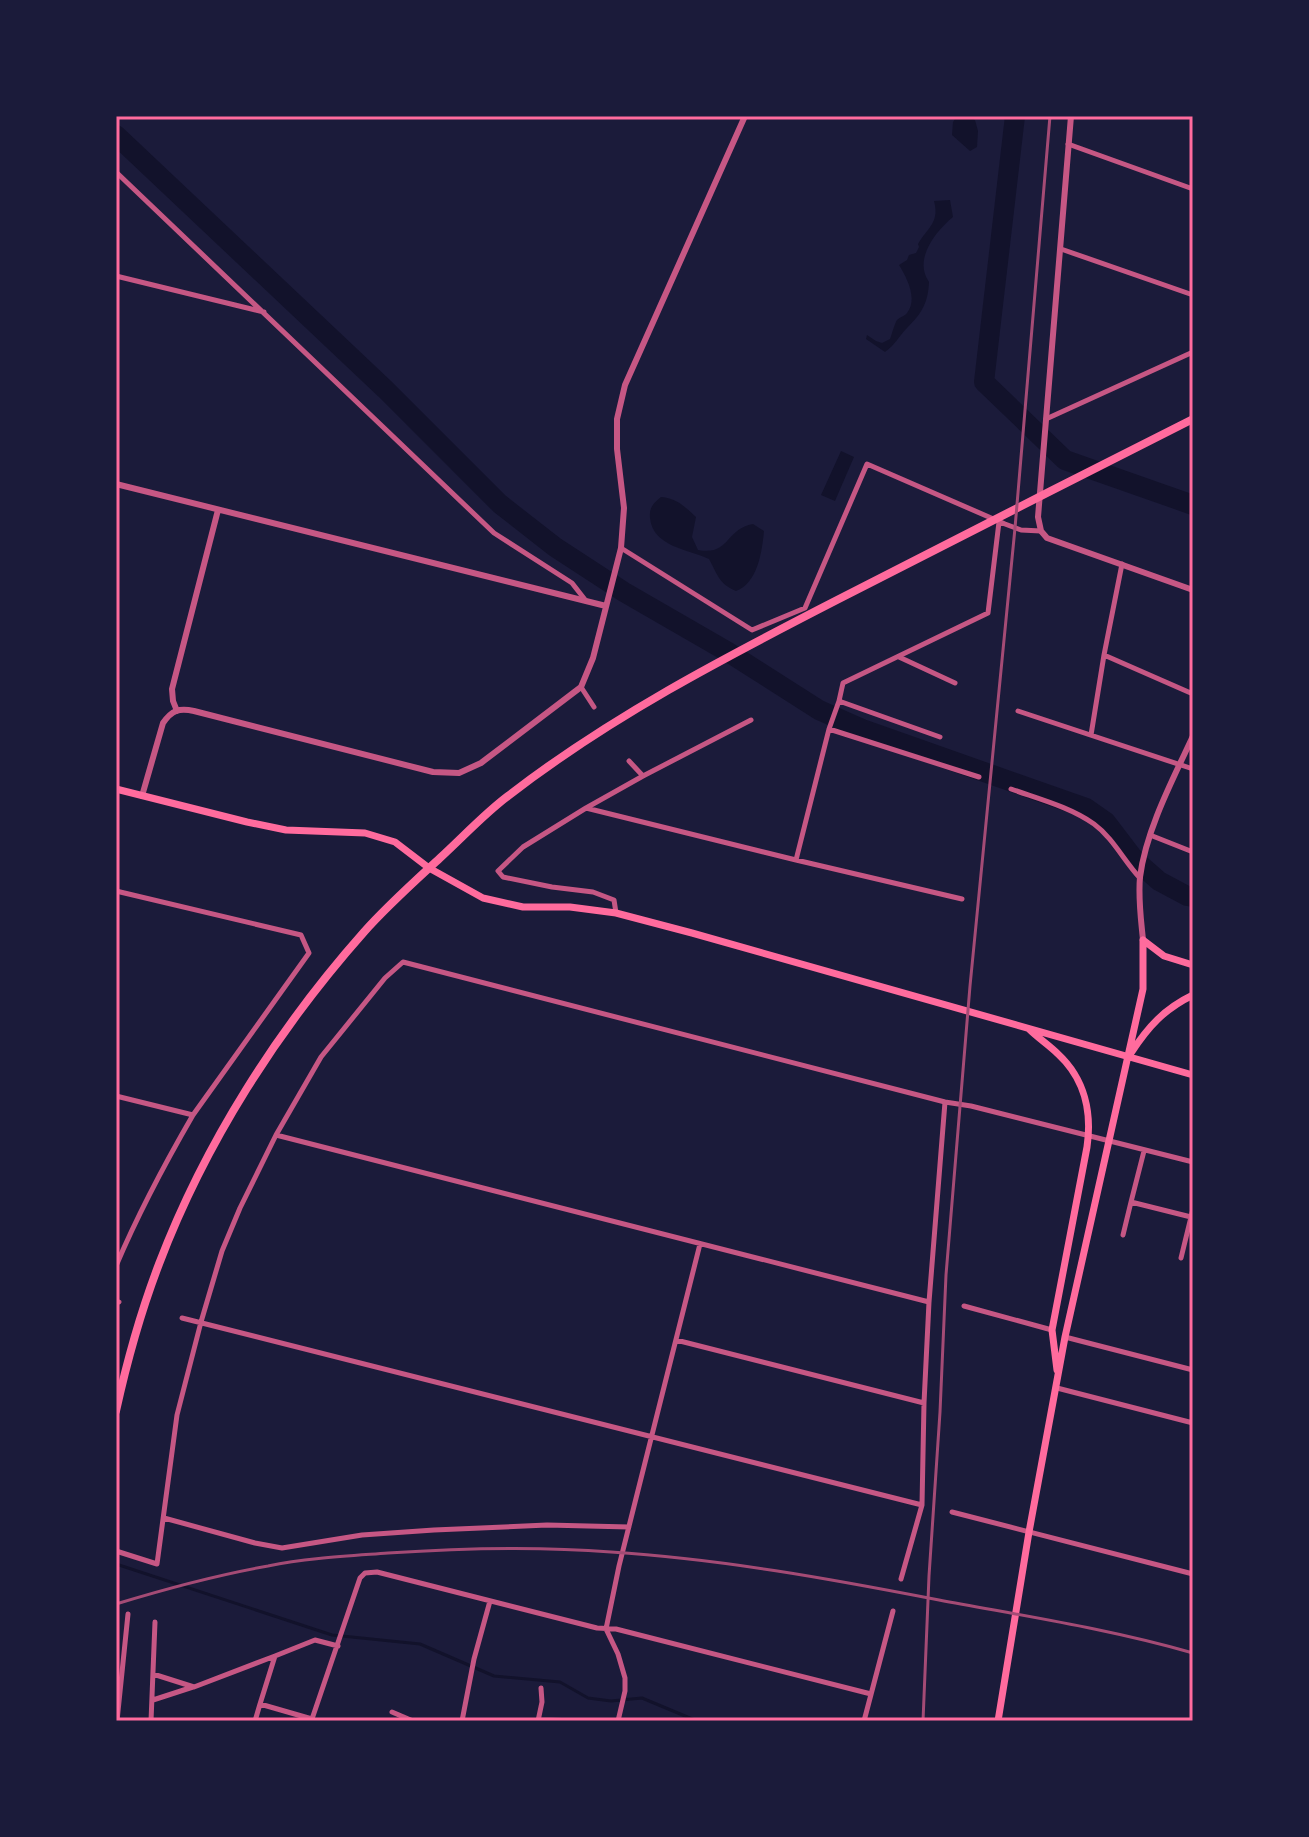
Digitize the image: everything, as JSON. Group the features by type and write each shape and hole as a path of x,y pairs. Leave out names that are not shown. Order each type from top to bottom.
{"highway":[{"path":"116,1411 127,1364 159,1264 201,1168 248,1087 308,1002 364,931 429,868 506,798 599,731 760,639 1193,419"}],"main road":[{"path":"116,789 286,830 365,833 395,842 429,868 483,898 523,907 570,907 616,913 1193,1074"},
{"path":"1143,940 1164,956 1193,965"},
{"path":"998,1721 1065,1337 1143,989 1143,940"},
{"path":"1127,1058 1155,1020 1193,995"},
{"path":"1027,1027 1059,1054 1078,1080 1089,1112 1087,1147 1052,1330 1058,1384"}],"street":[{"path":"142,796 163,723 169,714 184,709 433,772 459,773 481,763 581,687 593,658 621,548 624,508 617,419 625,385 745,116"},
{"path":"1071,116 1038,517 1041,531 1047,538 1193,590"},
{"path":"1068,144 1193,189"},
{"path":"116,172 494,533 572,583 587,602"},
{"path":"1061,249 1193,295"},
{"path":"116,276 265,312"},
{"path":"1046,419 1193,352"},
{"path":"621,548 752,630 805,608 867,464 999,522 1021,530 1041,531"},
{"path":"116,484 606,606"},
{"path":"177,711 172,689 218,510"},
{"path":"796,860 843,683 988,613 999,522"},
{"path":"1091,735 1122,564"},
{"path":"1104,655 1193,694"},
{"path":"898,657 955,683"},
{"path":"581,687 594,707"},
{"path":"839,701 940,737"},
{"path":"1018,711 1193,769"},
{"path":"616,913 614,900 593,892 503,877 498,871 523,847 586,808 751,720"},
{"path":"829,729 979,777"},
{"path":"1143,940 1139,904 1140,877 1146,851 1193,736"},
{"path":"629,761 643,776"},
{"path":"1011,789 1070,811 1095,825 1140,877"},
{"path":"586,808 962,899"},
{"path":"1150,835 1193,852"},
{"path":"116,891 301,935 309,953 193,1115 134,1224 116,1266"},
{"path":"116,1551 157,1564 177,1415 222,1251 276,1135 321,1057 385,978 403,962 945,1102 1193,1162"},
{"path":"116,1096 193,1115"},
{"path":"901,1579 922,1505 929,1302 945,1102"},
{"path":"276,1135 929,1302"},
{"path":"1123,1235 1144,1151"},
{"path":"1131,1202 1191,1217"},
{"path":"1181,1258 1193,1210"},
{"path":"618,1721 625,1678 606,1629 700,1244"},
{"path":"964,1306 1052,1330"},
{"path":"182,1318 922,1505"},
{"path":"1065,1337 1193,1370"},
{"path":"676,1340 924,1403"},
{"path":"1058,1384 1193,1423"},
{"path":"952,1512 1193,1574"},
{"path":"164,1518 282,1548 362,1535 434,1530 547,1525 629,1527"},
{"path":"260,1704 312,1719 360,1578 365,1573 377,1572 871,1694"},
{"path":"462,1721 474,1659 490,1601"},
{"path":"864,1721 893,1611"},
{"path":"117,1721 128,1614"},
{"path":"151,1721 155,1622"},
{"path":"152,1700 315,1640 338,1646"},
{"path":"255,1721 275,1656"},
{"path":"153,1674 194,1687"},
{"path":"541,1688 538,1721 586,1721"},
{"path":"392,1712 413,1721"}],"shaded area":[{"path":"957,116 975,120 977,147 970,151 952,135"},
{"path":"950,200 953,217 934,238 925,255 925,273 929,282 923,307 885,352 866,339 867,335 882,343 890,339 897,320 907,313 911,295 899,265 909,255 916,253 918,244 932,225 934,201"},
{"path":"841,451 854,457 835,501 821,495"},
{"path":"661,497 676,501 696,517 692,537 698,550 716,549 737,531 753,524 764,531 758,566 743,587 736,591 725,585 709,559 673,546 658,535 650,514 652,506"}],"waterway":[{"path":"1015,116 984,382 1065,460 1193,505"},
{"path":"116,135 386,390 500,504 555,547 819,710 862,729 1086,808 1106,822 1135,860 1159,881 1193,897"},
{"path":"116,1564 332,1635 420,1644 494,1676 560,1682 588,1698 611,1701 642,1698 697,1721"}],"railway":[{"path":"923,1721 946,1275 1050,116"},
{"path":"116,1604 230,1574 313,1559 472,1549 583,1550 652,1555 817,1577 1067,1624 1193,1653"}]}
